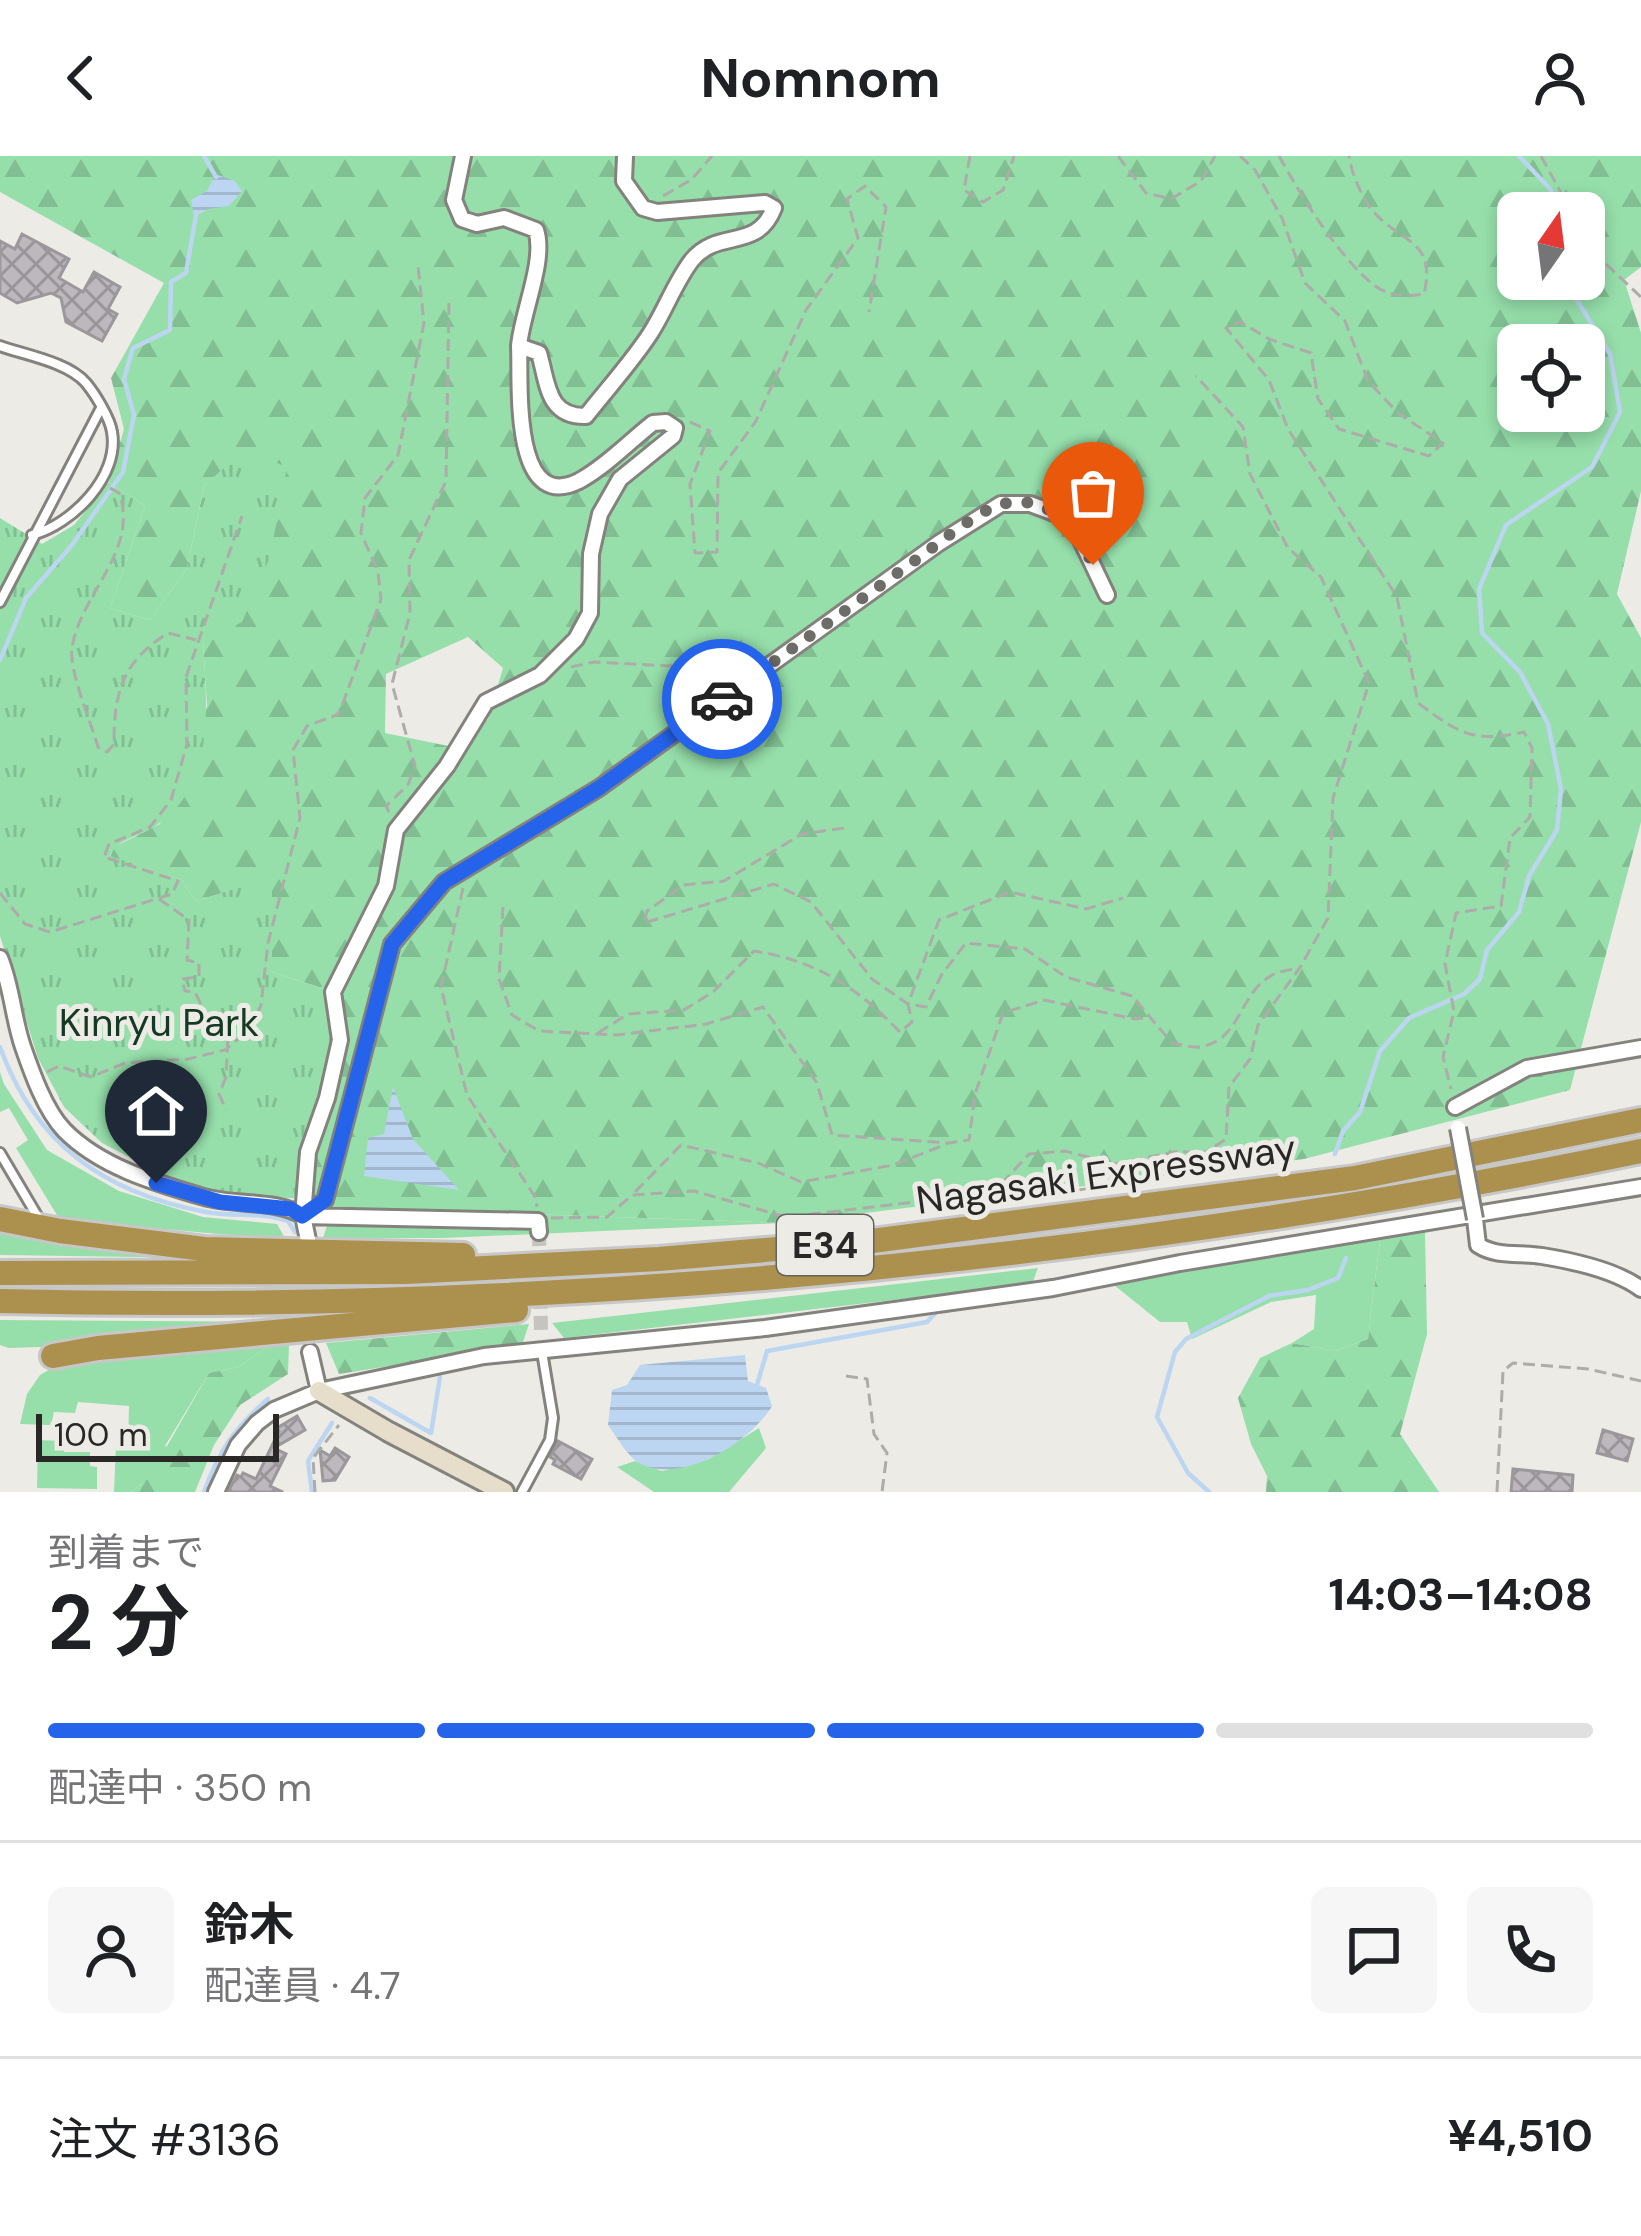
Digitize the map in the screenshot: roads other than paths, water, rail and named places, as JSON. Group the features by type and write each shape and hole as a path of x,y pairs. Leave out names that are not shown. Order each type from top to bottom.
{"highway":[{"name":"Nagasaki Expressway","path":"0,1273 383,1272 659,1259 984,1229 1355,1178 1641,1120"},
{"name":"Nagasaki Expressway","path":"0,1301 247,1303 561,1294 876,1269 1229,1225 1641,1151"},
{"path":"0,1219 204,1249 659,1259"},
{"path":"53,1356 876,1269"}],"street":[{"path":"308,1240 302,1216 308,1152 340,1040 333,992 386,886 396,830 447,766 486,702 540,675 576,639 590,613 591,554 600,514 620,479 674,436 675,428 666,422 653,423 577,482 557,485 535,473 523,450 519,346 541,244 536,230 504,218 477,224 462,219 454,200 463,156"},
{"path":"519,346 539,353 555,407 568,417 586,416 649,335 694,257 717,242 752,236 768,224 774,208 765,203 657,212 643,208 624,181 625,156"},
{"path":"302,1216 325,1200 392,944 444,882 599,788 1000,504 1030,503 1060,514 1078,534 1107,595"},
{"path":"0,958 34,1078 62,1128 104,1160 156,1183 220,1202 291,1209 302,1216 538,1226"},
{"path":"1455,1107 1527,1068 1641,1048"},
{"path":"1457,1128 1478,1245 1491,1253 1542,1256 1629,1280 1641,1289"},
{"path":"216,1492 238,1445 257,1423 274,1410 320,1390 484,1356 765,1328 1031,1292 1641,1186"},
{"path":"541,1332 542,1349"},
{"path":"310,1352 320,1390 350,1411 504,1492"}],"lane":[{"path":"0,346 86,383 112,431 101,478 70,518 52,530 32,535"},
{"path":"0,602 101,408"},
{"path":"0,1153 44,1228"},
{"path":"522,1492 550,1440 553,1418 542,1349"}],"water":[{"path":"215,174 235,181 242,191 229,206 194,217 191,200 207,191"},
{"path":"393,1087 413,1139 459,1190 364,1176 368,1138 384,1134"},
{"path":"745,1355 748,1381 766,1388 772,1406 748,1433 713,1457 675,1469 656,1469 635,1460 608,1425 612,1390 627,1385 640,1365"}],"waterway":[{"path":"204,156 216,177"},
{"path":"1519,156 1551,192"},
{"path":"0,660 26,598 72,545 123,472 134,415 124,379 133,348 170,330 171,282 186,273 196,215"},
{"path":"1335,1154 1343,1131 1360,1112 1380,1051 1409,1018 1464,994 1480,979 1487,950 1519,912 1529,876 1557,830 1561,789 1548,724 1520,672 1482,633 1479,589 1506,525 1592,467 1620,412 1610,354 1577,300"},
{"path":"0,1047 33,1111 54,1137 105,1177 136,1192 206,1212 288,1221 295,1232"},
{"path":"1209,1492 1188,1473 1157,1417 1175,1352 1186,1339 1269,1296 1308,1290 1338,1278 1346,1258"},
{"path":"757,1385 767,1351 927,1322 939,1309"},
{"path":"370,1398 431,1433 440,1377"},
{"path":"204,1492 229,1441 268,1399"},
{"path":"312,1492 308,1461 332,1423"}],"tunnel":[{"path":"539,1232 541,1332"}],"park label":[{"name":"Kinryu Park","path":"159,1022"}]}
